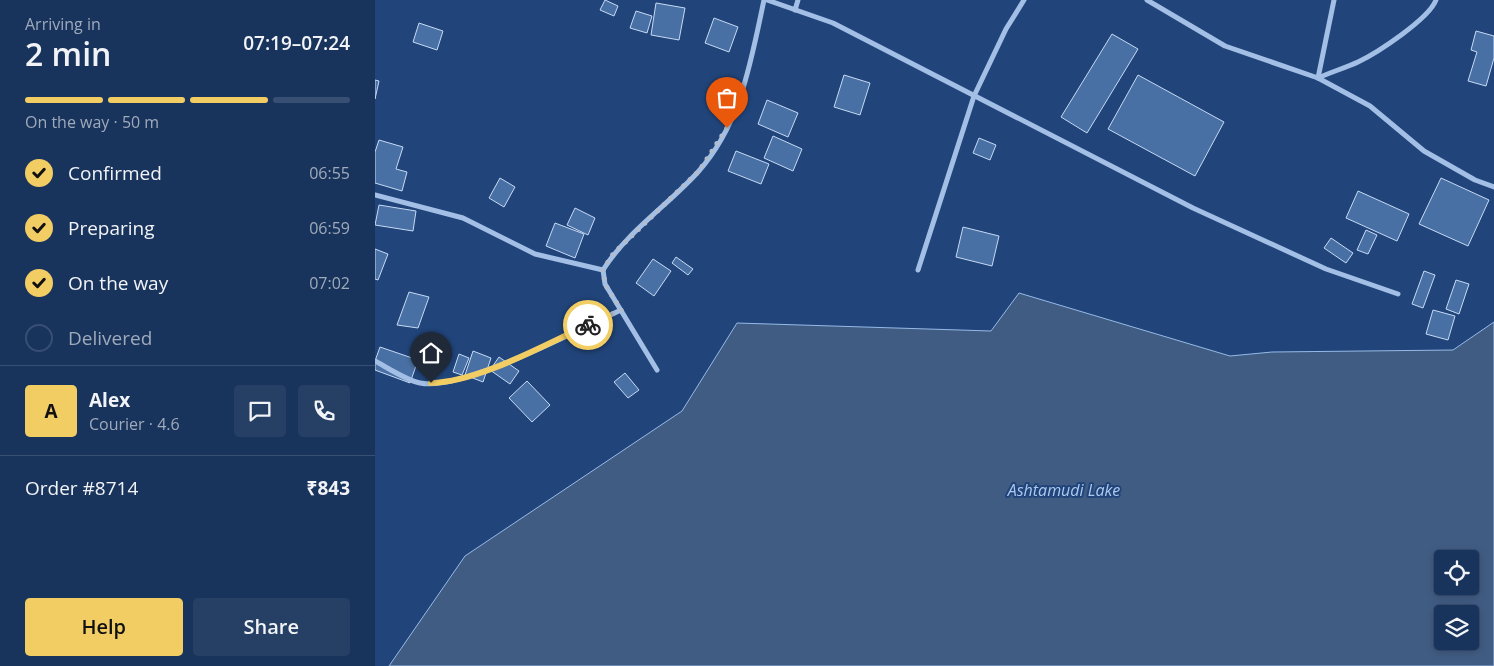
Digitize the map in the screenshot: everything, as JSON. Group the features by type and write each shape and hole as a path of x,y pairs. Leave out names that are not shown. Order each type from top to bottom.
{"street":[{"path":"657,370 605,284 603,270 613,254 699,171 721,139 734,116 748,75 765,0 833,23 1193,208 1326,269 1398,294"},
{"path":"795,10 798,0"},
{"path":"918,270 974,96 1007,29 1024,0"},
{"path":"1147,0 1225,46 1318,78 1370,106 1424,150 1475,180 1494,187"},
{"path":"1318,78 1334,0"},
{"path":"1318,78 1359,62 1419,23 1436,0"},
{"path":"375,195 463,218 535,254 603,270"},
{"path":"375,361 420,383 442,382 473,375 510,361 621,310"}],"water":[{"name":"Ashtamudi Lake","path":"1019,293 1230,356 1272,352 1453,350 1494,322 1494,666 389,666 465,556 682,411 737,323 991,331"}],"building":[{"path":"605,0 618,6 614,16 600,10"},
{"path":"656,3 685,8 679,40 651,35"},
{"path":"636,11 652,16 647,33 630,28"},
{"path":"714,18 738,27 729,52 705,43"},
{"path":"419,23 443,31 437,50 413,42"},
{"path":"1476,31 1494,36 1494,58 1486,86 1468,81 1477,52 1471,50"},
{"path":"1112,34 1138,49 1087,133 1061,117"},
{"path":"844,75 870,83 860,115 834,107"},
{"path":"1138,75 1224,122 1195,176 1108,129"},
{"path":"375,80 379,81 375,99"},
{"path":"767,100 798,113 788,137 758,124"},
{"path":"773,136 802,149 793,171 764,158"},
{"path":"979,138 996,145 990,160 973,153"},
{"path":"379,140 403,147 396,169 407,172 402,191 375,183 375,152"},
{"path":"736,151 769,164 761,184 728,171"},
{"path":"500,178 515,187 504,207 489,198"},
{"path":"1441,178 1489,200 1468,246 1419,224"},
{"path":"1358,191 1409,214 1397,241 1346,218"},
{"path":"379,205 416,211 413,231 375,225"},
{"path":"575,208 595,218 588,235 567,225"},
{"path":"555,223 584,234 575,258 546,246"},
{"path":"963,227 999,236 992,266 956,257"},
{"path":"1366,230 1377,235 1368,254 1357,250"},
{"path":"1331,238 1353,253 1346,263 1324,248"},
{"path":"375,249 388,254 378,280 375,279"},
{"path":"676,257 693,269 688,275 672,263"},
{"path":"653,259 671,271 654,296 636,283"},
{"path":"1424,271 1435,275 1423,308 1412,304"},
{"path":"1456,280 1469,284 1459,314 1446,309"},
{"path":"409,292 429,297 418,328 397,325"},
{"path":"1433,310 1455,316 1448,340 1426,334"},
{"path":"380,347 418,360 410,383 375,370 375,361"},
{"path":"473,351 491,358 483,382 465,375"},
{"path":"459,354 469,358 462,375 453,372"},
{"path":"499,357 519,371 510,384 490,370"},
{"path":"625,373 639,390 628,398 614,382"},
{"path":"527,381 550,405 532,422 509,398"}],"way so far":[{"path":"588,325 621,310 605,284 603,270 613,254 699,171 727,128"}],"route":[{"path":"431,383 473,375 510,361 588,325"}]}
